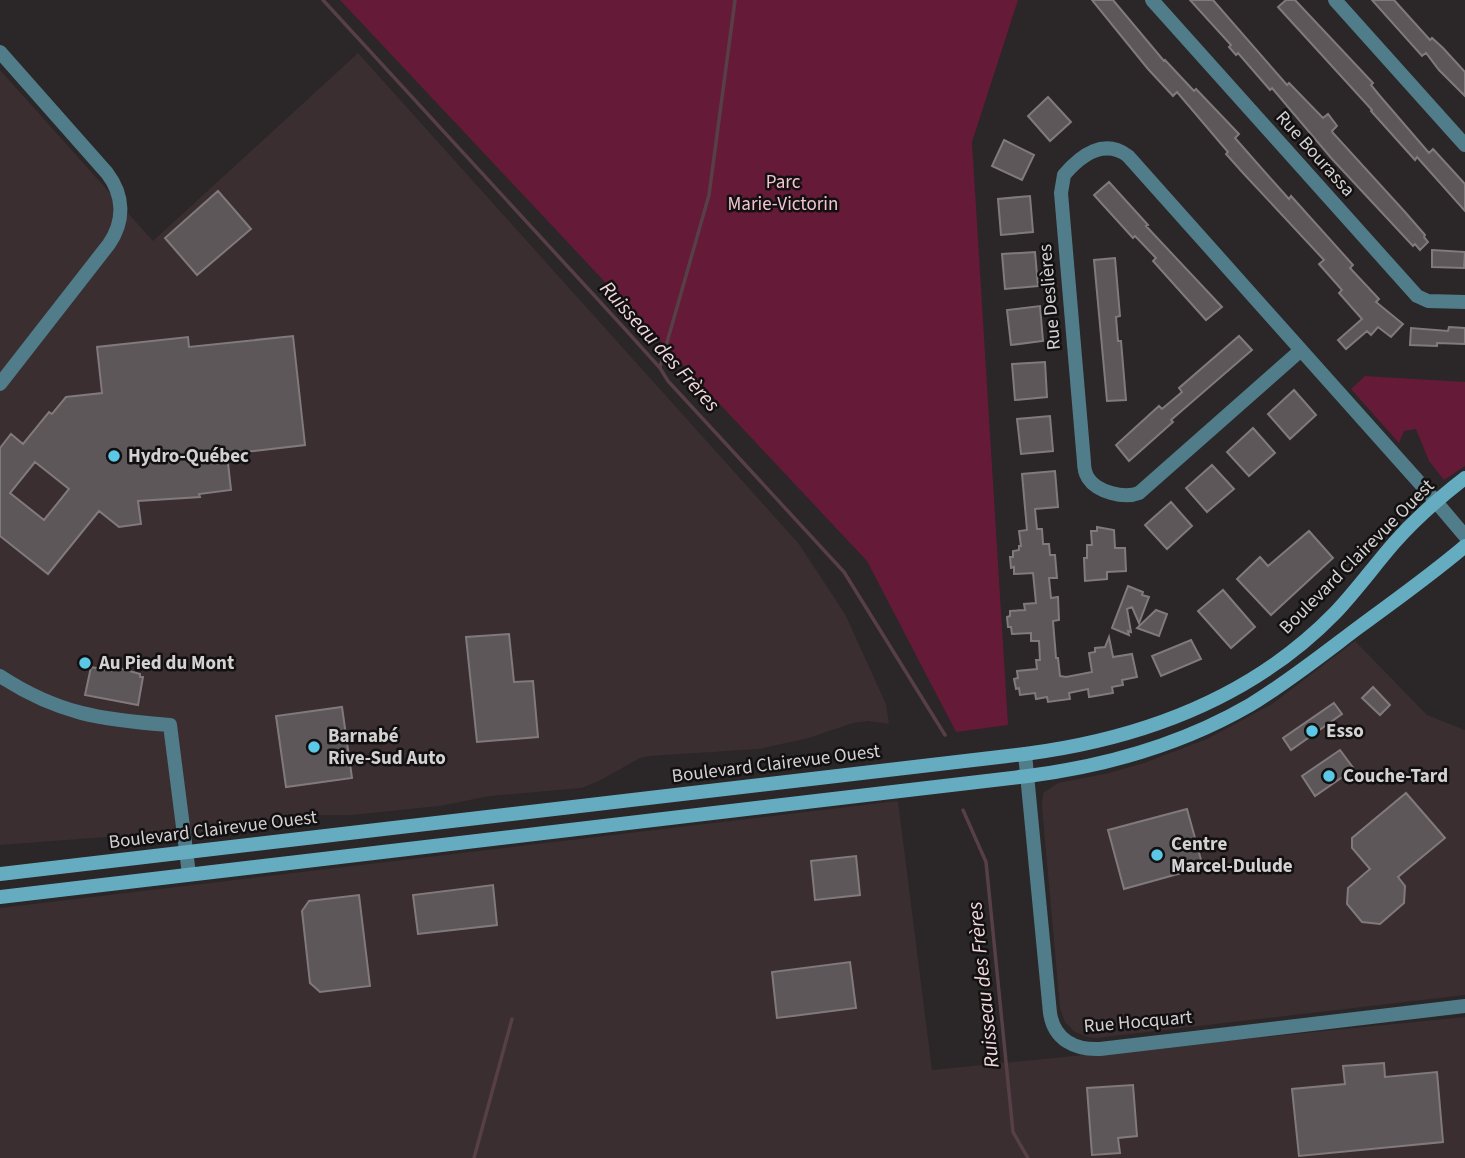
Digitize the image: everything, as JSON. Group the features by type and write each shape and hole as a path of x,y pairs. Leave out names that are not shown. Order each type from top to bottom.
{"street":[{"name":"Rue Bourassa","path":"1152,0 1413,292 1424,300 1465,302"},
{"path":"1335,0 1465,145"},
{"path":"0,52 107,173 117,190 121,208 118,227 109,244 0,384"},
{"name":"Rue Deslières","path":"1301,350 1139,493 1119,496 1094,484 1086,475 1084,462 1060,189 1064,175 1090,153 1102,147 1119,150 1128,156 1301,350 1436,502 1465,536"},
{"name":"Boulevard Clairevue Ouest","path":"0,874 1025,754 1084,745 1148,728 1205,705 1245,684 1280,660 1325,623 1394,543 1465,478"},
{"name":"Boulevard Clairevue Ouest","path":"0,897 1083,768 1138,754 1185,737 1250,704 1311,663 1465,546"},
{"path":"0,676 33,697 58,708 99,717 170,724 189,874"},
{"path":"1245,684 1250,704"},
{"name":"Rue Hocquart","path":"1025,754 1050,1013 1058,1033 1070,1044 1085,1049 1100,1049 1465,1006"},
{"path":"796,781 799,802"},
{"path":"400,827 402,849"}],"shaded area":[{"path":"358,53 799,544 845,614 886,704 889,724 868,721 853,723 809,738 759,749 649,756 581,788 490,796 439,806 352,815 306,815 195,833 0,845 0,70 153,241"},
{"path":"1355,641 1427,715 1465,730 1465,995 1096,1038 1075,1032 1065,1022 1060,1008 1042,807 1043,793 1058,783 1144,763 1207,739 1272,704"},
{"path":"898,801 932,1070 1465,1017 1465,1158 0,1158 0,908"}],"green space":[{"name":"Parc Marie-Victorin","path":"340,0 1018,0 972,142 1008,725 956,732 867,561"},
{"path":"1365,376 1465,382 1465,466 1444,480 1429,461 1416,429 1404,431 1399,443 1351,389"}],"building":[{"path":"1092,0 1113,0 1164,61 1194,91 1196,89 1239,134 1235,138 1353,265 1350,268 1379,299 1376,302 1403,324 1391,337 1378,327 1371,335 1367,331 1346,349 1338,340 1362,319 1339,293 1342,290 1319,264 1324,260 1226,154 1228,152 1177,92 1173,96 1148,69"},
{"path":"1190,0 1213,0 1287,85 1289,83 1323,118 1328,114 1337,126 1333,133 1425,235 1428,242 1420,250 1415,244 1413,246 1332,159 1272,88 1270,90 1238,53 1236,55 1229,47 1231,45"},
{"path":"1286,0 1295,0 1373,83 1371,85 1429,153 1433,149 1465,184 1465,211 1417,157 1415,160 1278,7"},
{"path":"1372,0 1394,0 1430,40 1432,38 1443,48 1465,72 1465,96 1426,53 1422,56"},
{"path":"1048,97 1071,122 1050,141 1028,116"},
{"path":"1004,140 1034,155 1022,180 992,166"},
{"path":"1109,182 1222,307 1206,320 1153,261 1156,258 1135,236 1133,238 1094,195"},
{"path":"218,191 251,229 197,275 165,238"},
{"path":"1030,196 1033,232 1001,235 998,199"},
{"path":"1432,250 1465,252 1464,268 1432,267"},
{"path":"1035,252 1038,286 1005,289 1002,254"},
{"path":"1115,258 1120,316 1116,317 1126,400 1107,401 1094,260"},
{"path":"1040,306 1043,341 1011,345 1007,310"},
{"path":"1449,327 1465,328 1465,344 1410,345 1411,328 1448,331"},
{"name":"Hydro-Québec","path":"293,336 305,445 227,454 231,490 199,494 200,497 138,501 141,524 119,527 99,511 48,574 0,536 0,448 11,434 23,444 49,412 52,414 66,397 102,393 97,347 188,337 189,347","holes":["35,462 69,489 44,520 10,493"]},
{"path":"1239,336 1252,350 1171,420 1173,422 1129,461 1116,445 1159,406 1162,409 1182,392 1179,388"},
{"path":"1045,362 1047,397 1015,400 1012,364"},
{"path":"1294,390 1316,415 1290,439 1268,414"},
{"path":"1050,416 1053,451 1021,454 1017,419"},
{"path":"1253,428 1275,453 1249,476 1227,452"},
{"path":"1212,465 1234,489 1207,512 1186,488"},
{"path":"1055,471 1058,507 1035,509 1037,529 1042,529 1043,544 1049,544 1050,555 1055,555 1057,578 1049,578 1051,598 1058,597 1059,620 1053,621 1060,676 1092,672 1089,653 1095,652 1095,648 1105,647 1109,637 1113,657 1132,654 1137,677 1122,680 1123,685 1112,687 1113,693 1089,697 1088,689 1069,693 1070,699 1048,702 1047,697 1036,699 1035,693 1020,695 1019,688 1016,689 1014,679 1018,678 1017,671 1037,669 1036,660 1040,660 1039,641 1031,641 1031,633 1012,634 1007,617 1010,616 1010,611 1025,610 1024,604 1036,603 1033,573 1014,574 1014,567 1011,568 1010,557 1013,557 1013,551 1019,550 1021,546 1019,531 1027,530 1022,474"},
{"path":"1171,502 1192,526 1167,549 1145,525"},
{"path":"1097,527 1114,530 1115,548 1125,548 1126,571 1107,572 1107,579 1085,581 1084,558 1087,558 1087,545 1092,545 1091,531 1097,531"},
{"path":"1309,531 1333,558 1271,615 1237,579 1260,557 1268,566"},
{"path":"1128,586 1149,597 1139,623 1132,607 1127,609 1131,632 1128,631 1129,635 1112,628"},
{"path":"1223,590 1255,627 1231,648 1198,611"},
{"path":"1156,610 1167,614 1159,636 1137,628"},
{"path":"509,634 514,682 533,681 538,737 477,742 466,637"},
{"path":"1191,640 1201,659 1161,676 1152,656"},
{"path":"112,666 143,677 138,705 85,695 91,667 111,671"},
{"path":"1373,687 1390,705 1380,715 1362,698"},
{"path":"1334,703 1342,714 1291,750 1283,738"},
{"name":"Barnabé Rive-Sud Auto","path":"342,707 352,778 286,787 276,716"},
{"path":"1340,750 1354,769 1315,796 1302,776"},
{"path":"1406,793 1445,838 1398,877 1405,886 1404,903 1380,924 1362,922 1347,904 1348,888 1370,869 1352,848 1352,838"},
{"name":"Centre Marcel-Dulude","path":"1187,809 1203,867 1124,889 1108,830"},
{"path":"856,856 860,895 815,900 811,861"},
{"path":"493,885 497,925 418,934 413,895"},
{"path":"359,895 370,986 320,992 310,983 302,911 309,901"},
{"path":"850,962 856,1008 777,1018 772,972"},
{"path":"1384,1063 1385,1077 1437,1072 1443,1142 1299,1156 1292,1089 1345,1084 1343,1066"},
{"path":"1133,1085 1137,1136 1118,1138 1120,1153 1092,1155 1087,1088"}],"waterway":[{"name":"Ruisseau des Frères","path":"323,0 844,572 945,735"},
{"path":"660,367 709,195 735,0"},
{"name":"Ruisseau des Frères","path":"963,810 986,862 1013,1132 1028,1158"},
{"path":"474,1158 512,1019"}],"place":[{"name":"Hydro-Québec","path":"114,456"},
{"name":"Au Pied du Mont","path":"85,663"},
{"name":"Esso","path":"1312,731"},
{"name":"Barnabé Rive-Sud Auto","path":"314,747"},
{"name":"Couche-Tard","path":"1329,776"},
{"name":"Centre Marcel-Dulude","path":"1157,855"}]}
